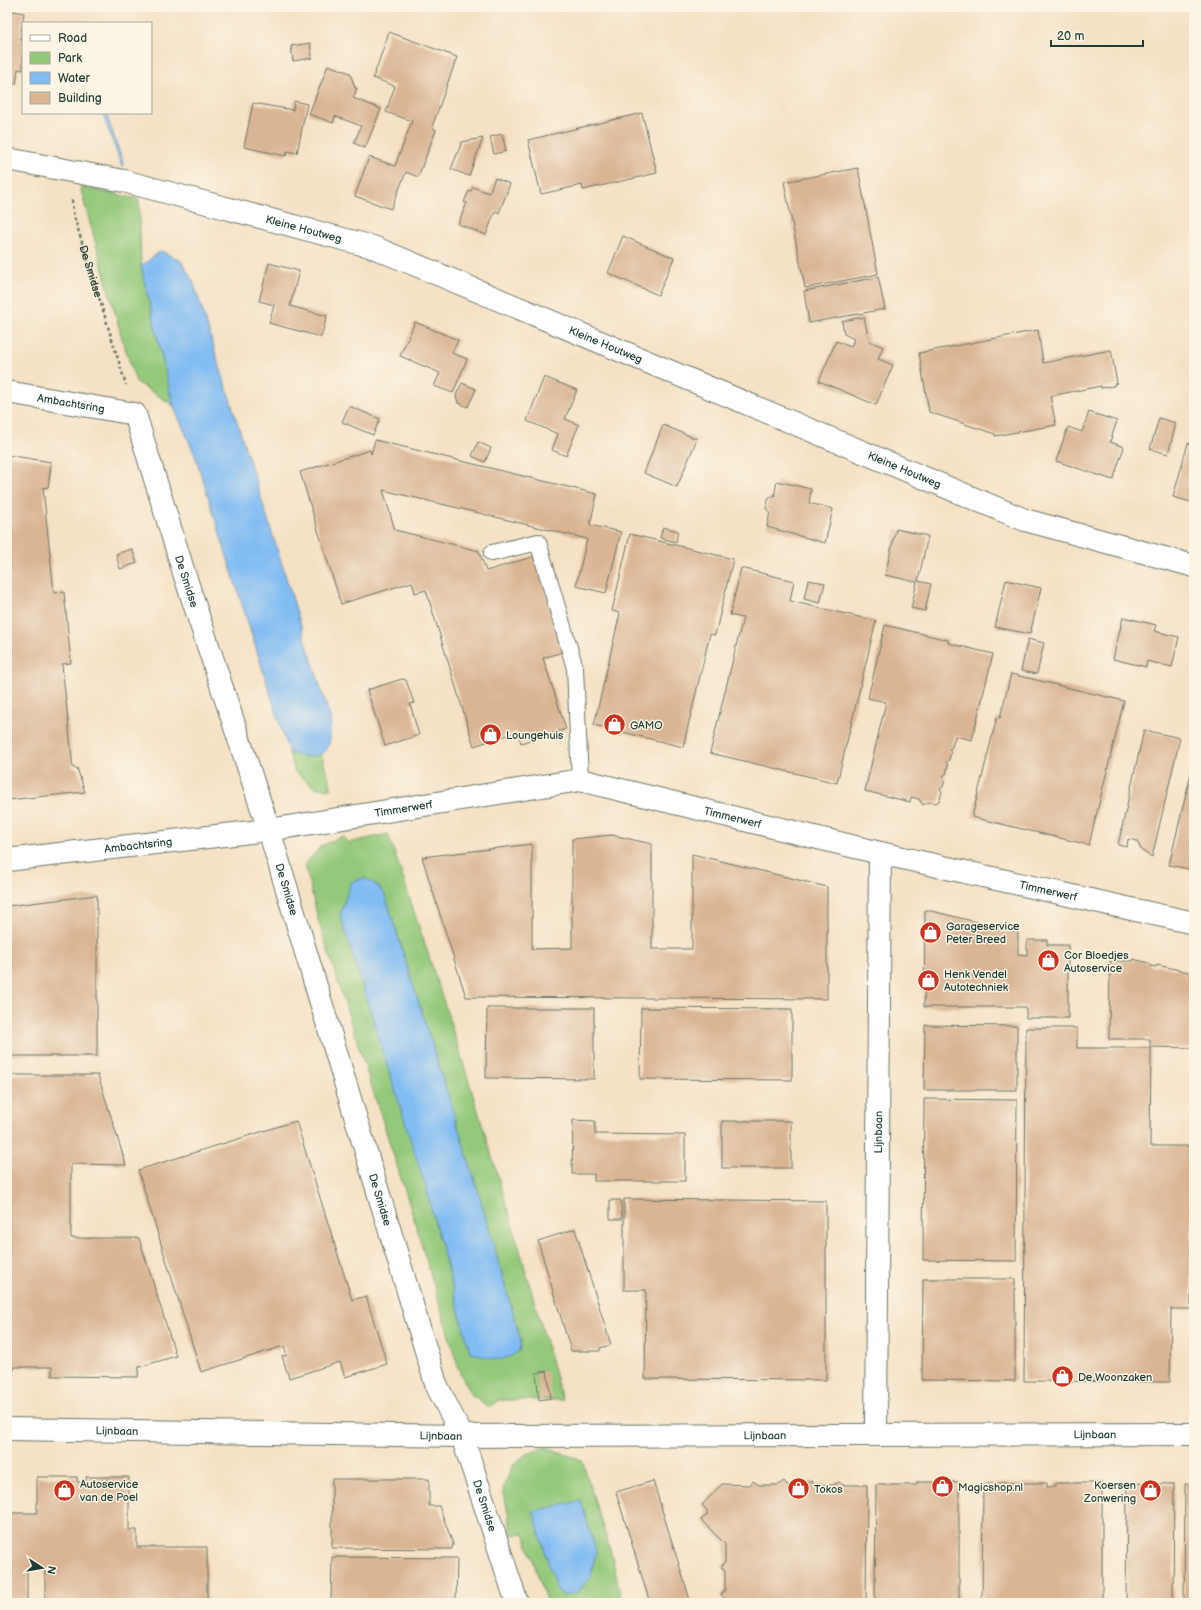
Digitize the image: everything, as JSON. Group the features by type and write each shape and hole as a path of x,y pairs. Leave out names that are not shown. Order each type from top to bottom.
{"street":[{"name":"Kleine Houtweg","path":"7,159 124,181 373,246 1025,520 1194,566"},
{"name":"Ambachtsring","path":"7,392 135,414"},
{"name":"De Smidse","path":"135,414 184,572 269,830 436,1384 462,1436 517,1603"},
{"name":"Timmerwerf","path":"269,830 580,780 880,853 1194,923"},
{"name":"Ambachtsring","path":"7,860 269,830"},
{"name":"Lijnbaan","path":"876,1435 880,853"},
{"name":"Lijnbaan","path":"7,1429 462,1436 1194,1434"}],"lane":[{"path":"492,553 538,542 575,668 580,780"}],"path":[{"name":"De Smidse","path":"71,171 73,213 135,414"}],"green space":[{"path":"80,187 139,199 141,266 173,405 136,382 122,338"},
{"path":"289,753 306,757 321,754 332,789 316,788 295,772"},
{"path":"388,834 435,974 480,1116 522,1257 562,1400 499,1400 489,1407 471,1394 460,1373 409,1203 319,923 305,865 321,846 343,836 348,843","holes":["377,885 385,896 479,1194 521,1341 519,1351 470,1352 426,1189"]},
{"path":"546,1447 582,1460 612,1556 622,1603 547,1603 524,1533 512,1535 503,1488 513,1465 526,1454"}],"water":[{"path":"102,114 106,114 124,165 122,166"},
{"path":"161,251 181,261 193,281 331,721 329,743 323,753 318,755 300,756 289,753 195,455 173,405 141,266"},
{"path":"364,878 377,885 385,895 479,1194 521,1341 519,1351 506,1358 489,1358 470,1352 426,1189 340,915 351,882"},
{"path":"581,1501 596,1551 591,1576 578,1592 564,1596 556,1589 533,1511"}],"building":[{"path":"7,10 24,13 20,40 22,40 22,70 18,69 16,84 7,82"},
{"path":"389,32 457,57 432,127 436,130 418,177 406,172 391,209 355,196 369,157 395,166 412,121 386,112 395,86 373,78"},
{"path":"310,43 312,58 293,61 291,46"},
{"path":"328,65 350,73 355,88 357,88 353,98 381,109 365,148 354,143 361,126 335,116 333,123 309,114"},
{"path":"294,101 307,104 297,153 287,151 286,156 244,147 253,103 293,110"},
{"path":"642,113 657,173 583,190 582,185 541,194 528,140"},
{"path":"502,134 506,151 494,154 490,137"},
{"path":"483,138 469,176 451,169 462,142"},
{"path":"858,168 878,274 805,288 784,182"},
{"path":"495,178 510,184 499,213 495,211 486,235 458,224 467,203 464,202 469,191 471,191 473,187 489,193"},
{"path":"623,236 674,258 658,295 608,273"},
{"path":"269,263 299,271 290,306 327,316 321,337 269,323 274,305 259,301"},
{"path":"878,277 885,309 809,323 804,291"},
{"path":"864,317 869,341 883,347 878,359 893,365 876,405 819,381 836,341 851,347 854,339 844,334 842,321"},
{"path":"415,322 458,340 452,353 467,359 453,393 434,386 440,373 400,356"},
{"path":"1038,330 1043,363 1111,350 1117,383 1114,384 1114,386 1101,388 1101,386 1050,396 1056,425 995,436 995,434 929,412 919,353"},
{"path":"544,377 577,390 565,419 579,425 566,456 552,450 558,434 527,421"},
{"path":"462,383 476,389 468,407 458,403 456,395"},
{"path":"349,406 380,419 373,435 342,422"},
{"path":"1089,412 1117,421 1110,442 1124,447 1113,480 1056,461 1068,427 1082,432"},
{"path":"1159,418 1176,423 1168,454 1150,449"},
{"path":"663,425 697,439 677,487 644,473"},
{"path":"375,440 597,494 590,525 621,532 606,593 576,586 587,539 383,490 395,530 479,551 486,571 535,556 566,651 543,658 566,729 521,743 517,732 474,746 426,590 415,593 412,582 341,604 300,472 370,450 371,454"},
{"path":"478,442 491,448 485,462 472,456"},
{"path":"1188,443 1194,445 1194,503 1173,497"},
{"path":"7,455 51,462 48,487 43,488 54,593 64,592 71,663 62,664 73,768 77,768 85,792 7,800"},
{"path":"777,481 811,489 809,503 833,509 825,543 767,527 770,512 766,509 769,497 774,497"},
{"path":"663,527 678,531 676,542 660,538"},
{"path":"896,529 928,536 918,581 931,584 925,611 911,608 917,582 885,575"},
{"path":"630,534 733,559 715,635 710,634 683,747 594,725 620,613 612,611"},
{"path":"132,549 137,563 120,569 116,554"},
{"path":"741,568 794,581 790,601 876,621 837,783 710,753 743,618 730,615"},
{"path":"808,580 825,583 820,603 804,599"},
{"path":"1006,580 1041,588 1030,634 995,627"},
{"path":"1123,617 1156,625 1154,631 1179,637 1172,667 1147,661 1146,667 1113,659"},
{"path":"885,625 948,640 948,643 993,654 972,740 955,736 952,747 949,749 951,752 949,760 946,762 948,765 946,774 943,776 945,779 943,787 940,789 942,792 939,801 936,803 929,802 923,805 919,799 911,797 910,802 865,791 886,702 868,698"},
{"path":"1028,639 1044,643 1037,674 1021,671"},
{"path":"1011,674 1124,701 1089,845 972,817 997,717 1000,718"},
{"path":"402,679 406,680 414,703 410,704 419,735 385,746 367,690"},
{"path":"1144,730 1180,738 1152,857 1142,851 1137,841 1128,839 1127,847 1118,845"},
{"path":"1194,765 1194,870 1169,865"},
{"path":"612,835 652,844 652,949 692,949 692,854 827,887 827,999 466,997 422,857 532,844 532,949 572,948 572,839"},
{"path":"97,895 97,1056 7,1056 7,906"},
{"path":"927,910 1018,932 1018,954 1027,955 1027,940 1047,940 1047,945 1068,945 1068,1018 1026,1018 1026,1007 924,1007 925,911"},
{"path":"1133,959 1149,963 1151,966 1156,967 1157,965 1193,973 1194,1048 1150,1047 1150,1039 1109,1039 1110,961 1133,961"},
{"path":"487,1008 594,1008 594,1079 486,1078"},
{"path":"641,1008 792,1009 792,1080 640,1079"},
{"path":"925,1025 1017,1026 1017,1090 924,1090"},
{"path":"1026,1028 1077,1028 1077,1048 1151,1048 1150,1146 1192,1146 1191,1309 1171,1309 1170,1382 1024,1381"},
{"path":"7,1075 98,1075 126,1165 71,1164 71,1238 139,1238 176,1356 139,1367 138,1377 52,1376 52,1367 14,1367 13,1370 13,1367 7,1367"},
{"path":"924,1099 1017,1100 1016,1261 923,1260"},
{"path":"573,1120 595,1121 595,1134 685,1135 685,1181 594,1181 594,1174 572,1174"},
{"path":"296,1121 352,1300 366,1296 387,1364 345,1377 340,1362 289,1378 282,1356 287,1355 284,1346 201,1372 138,1170"},
{"path":"722,1121 791,1121 791,1168 722,1168"},
{"path":"624,1199 826,1201 826,1380 645,1379 646,1290 624,1290"},
{"path":"610,1200 621,1200 622,1219 610,1219"},
{"path":"575,1229 611,1345 600,1348 600,1351 571,1351 538,1241"},
{"path":"923,1279 1015,1279 1015,1381 922,1380"},
{"path":"547,1371 551,1398 539,1400 536,1373"},
{"path":"37,1477 77,1477 77,1482 86,1482 86,1477 129,1477 129,1530 137,1530 137,1547 207,1547 207,1603 45,1603 45,1569 27,1569 27,1603 7,1603 7,1513 37,1513"},
{"path":"332,1479 429,1479 429,1506 439,1506 453,1544 452,1549 332,1548"},
{"path":"653,1481 691,1603 650,1603 616,1492"},
{"path":"753,1481 759,1485 778,1485 784,1481 787,1485 805,1485 811,1481 815,1485 833,1485 839,1482 843,1485 867,1485 866,1603 725,1603 725,1599 721,1595 725,1590 725,1571 722,1568 722,1565 725,1562 725,1544 701,1520 707,1515 707,1510 702,1505 722,1484 750,1485"},
{"path":"917,1482 959,1482 959,1603 875,1603 876,1485 917,1485"},
{"path":"986,1483 1047,1483 1047,1487 1055,1487 1055,1483 1102,1483 1102,1603 982,1603 983,1486"},
{"path":"1127,1483 1174,1484 1173,1603 1126,1603"},
{"path":"1185,1484 1194,1484 1194,1603 1184,1603"},
{"path":"332,1557 457,1558 456,1603 331,1603"}],"place":[{"name":"GAMO","path":"614,725"},
{"name":"Loungehuis","path":"490,735"},
{"name":"Garageservice Peter Breed","path":"931,932"},
{"name":"Cor Bloedjes Autoservice","path":"1049,961"},
{"name":"Henk Vendel Autotechniek","path":"929,980"},
{"name":"De Woonzaken","path":"1062,1377"},
{"name":"Magicshop.nl","path":"942,1487"},
{"name":"Tokos","path":"798,1489"},
{"name":"Autoservice van de Poel","path":"64,1490"},
{"name":"Koersen Zonwering","path":"1151,1491"}]}
